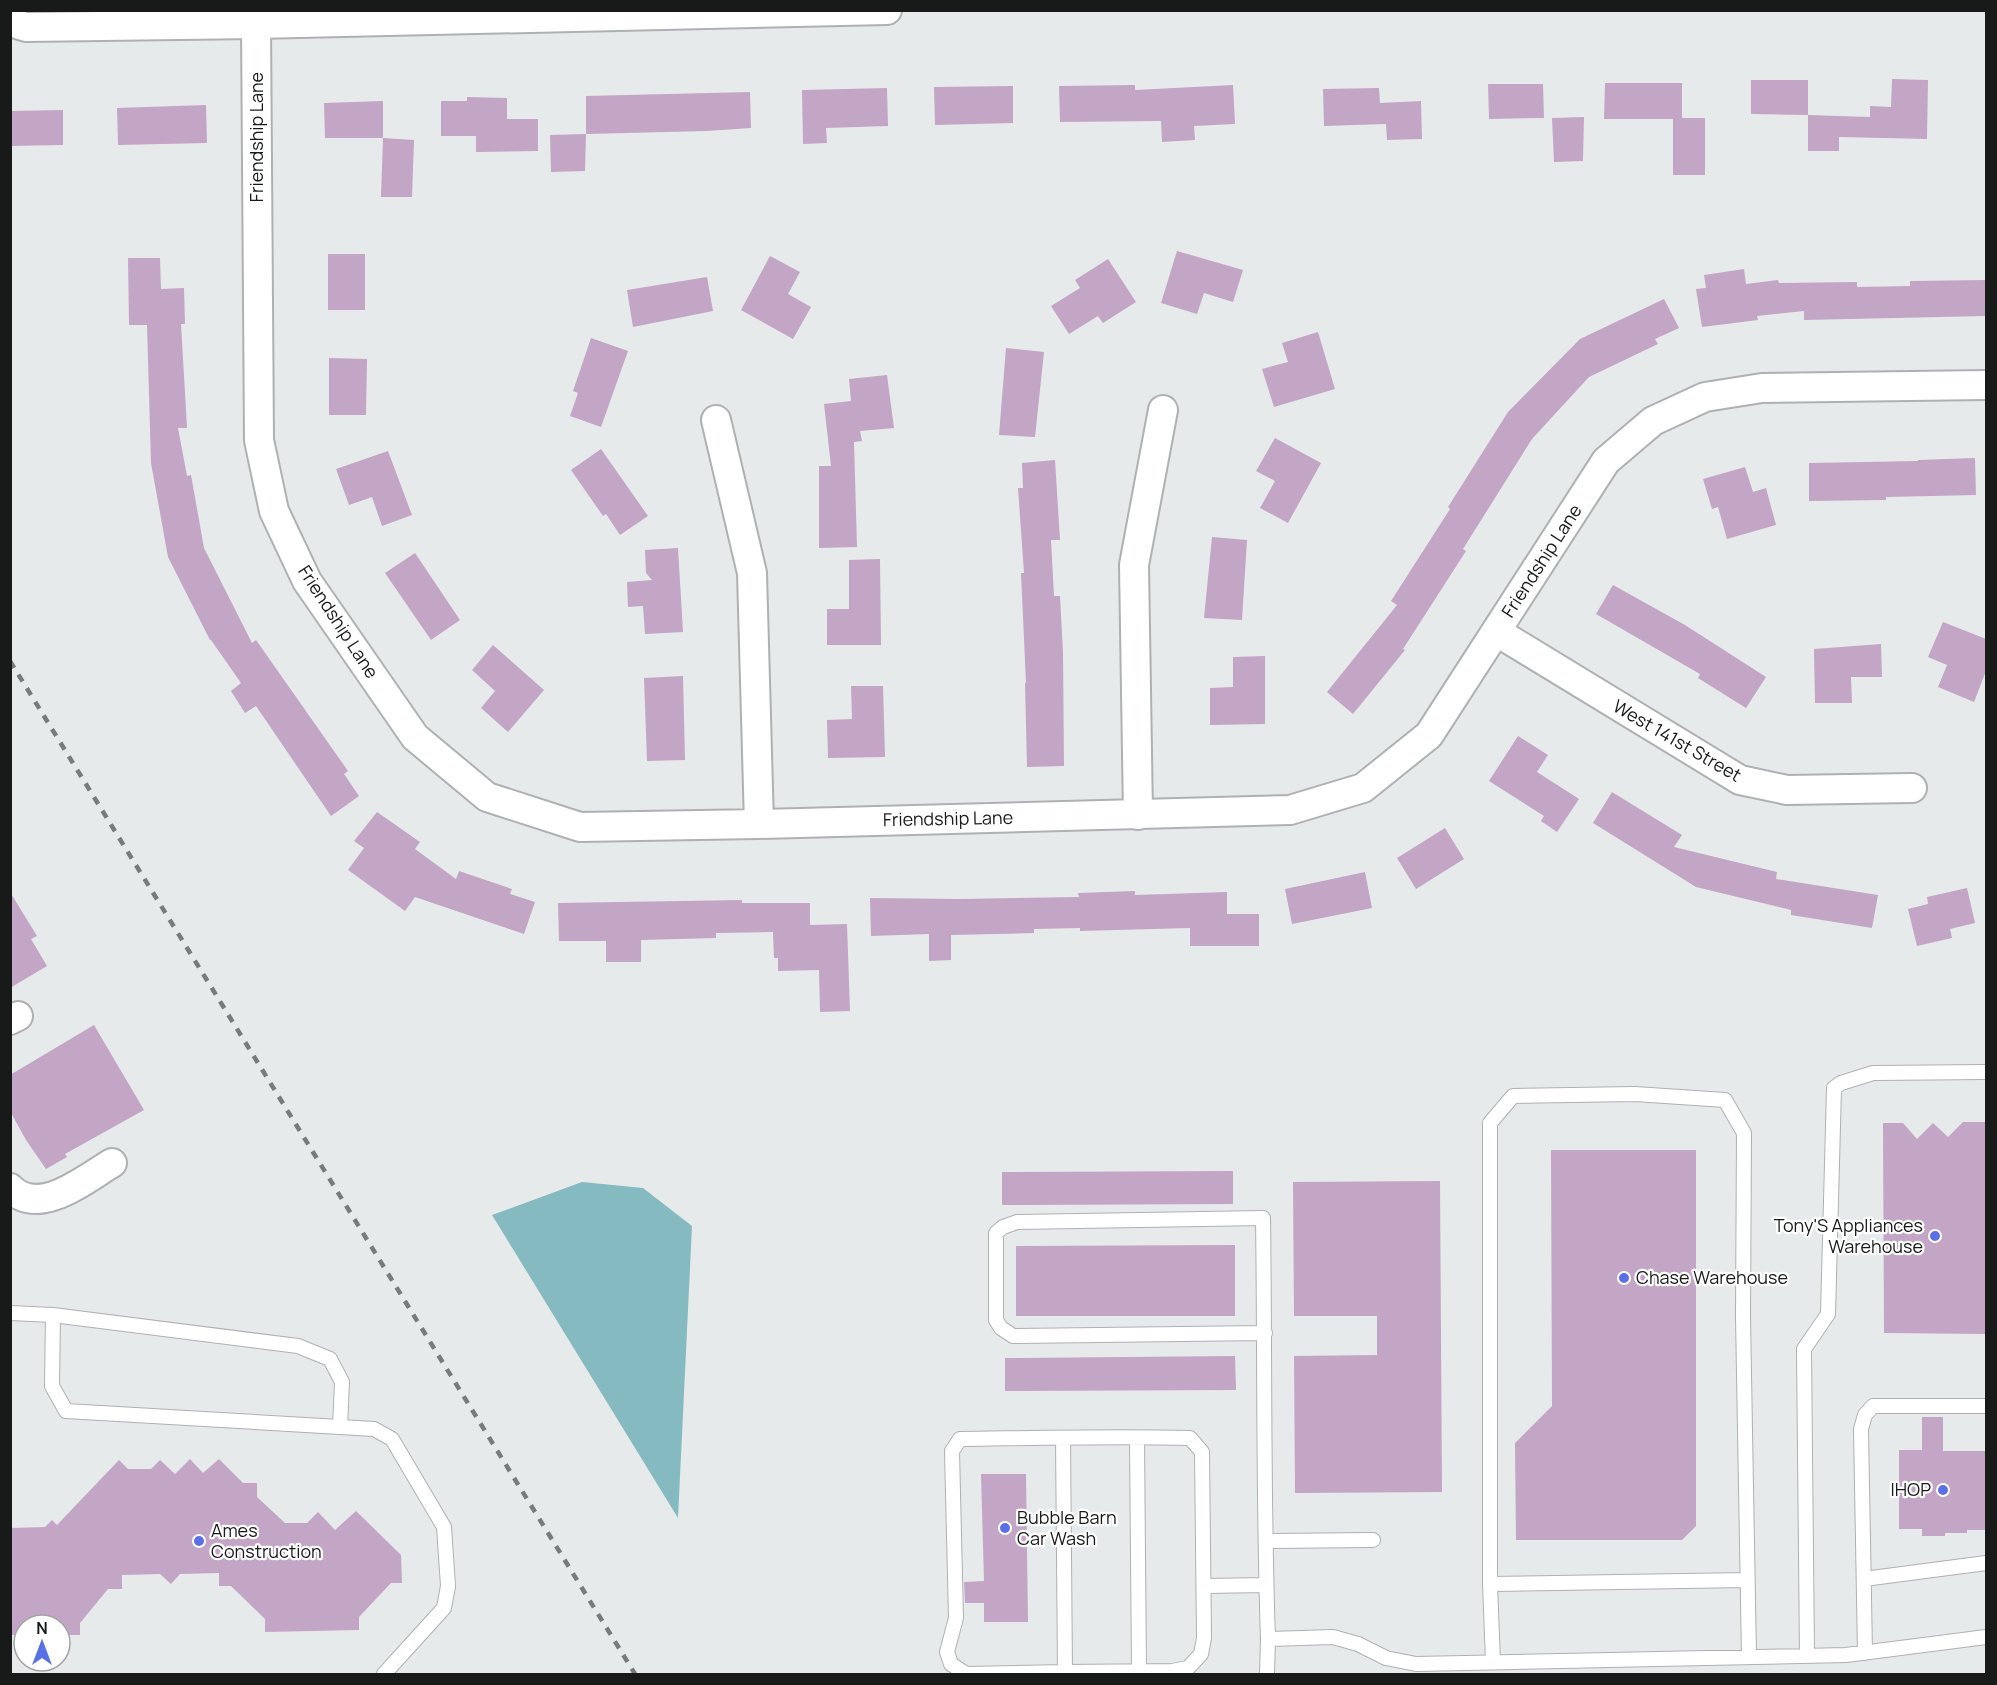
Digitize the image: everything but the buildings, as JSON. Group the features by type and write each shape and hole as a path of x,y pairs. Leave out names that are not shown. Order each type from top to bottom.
{"street":[{"path":"10,21 26,27 887,10"},
{"name":"Friendship Lane","path":"256,24 259,440 274,510 307,581 415,737 487,797 580,827 1290,810 1363,788 1429,735 1606,461 1653,421 1705,397 1762,388 1986,385"},
{"path":"1138,815 1134,566 1163,411"},
{"path":"716,420 752,573 759,824"},
{"name":"West 141st Street","path":"1497,632 1740,780 1787,790 1912,788"},
{"path":"10,1188 16,1194 38,1200 61,1194 112,1163"}],"lane":[{"path":"1808,1656 1804,1349 1828,1314 1834,1088 1863,1074 1986,1072"},
{"path":"1493,1662 1490,1584 1490,1123 1514,1096 1635,1094 1725,1100 1744,1133 1743,1317 1749,1657"},
{"path":"1265,1333 1013,1336 1001,1328 996,1320 996,1233 1003,1227 1017,1222 1263,1218 1265,1333 1267,1541 1266,1585 1268,1639 1267,1674"},
{"path":"10,1313 53,1315 298,1346 330,1359 342,1382 340,1427"},
{"path":"53,1315 52,1386 66,1411 374,1429 392,1439 444,1527 448,1586 444,1608 384,1674"},
{"path":"1865,1653 1861,1429 1865,1415 1873,1406 1986,1406"},
{"path":"1063,1438 1065,1672"},
{"path":"1137,1438 1139,1672"},
{"path":"1137,1438 1190,1438 1202,1452 1204,1638 1201,1654 1188,1668 1172,1671 966,1674 951,1664 947,1652 956,1618 952,1450 960,1439 1137,1438"},
{"path":"1267,1541 1373,1540"},
{"path":"1864,1579 1986,1563"},
{"path":"1490,1584 1747,1580"},
{"path":"1204,1586 1266,1585"},
{"path":"1268,1639 1333,1637 1358,1644 1386,1658 1416,1664 1846,1656 1986,1637"}],"water":[{"path":"582,1182 643,1188 692,1226 678,1518 492,1215"}],"railway":[{"path":"10,661 635,1674"}],"place":[{"name":"Tony'S Appliances Warehouse","path":"1935,1236"},
{"name":"Chase Warehouse","path":"1624,1278"},
{"name":"IHOP","path":"1943,1490"},
{"name":"Bubble Barn Car Wash","path":"1005,1528"},
{"name":"Ames Construction","path":"199,1541"}]}
